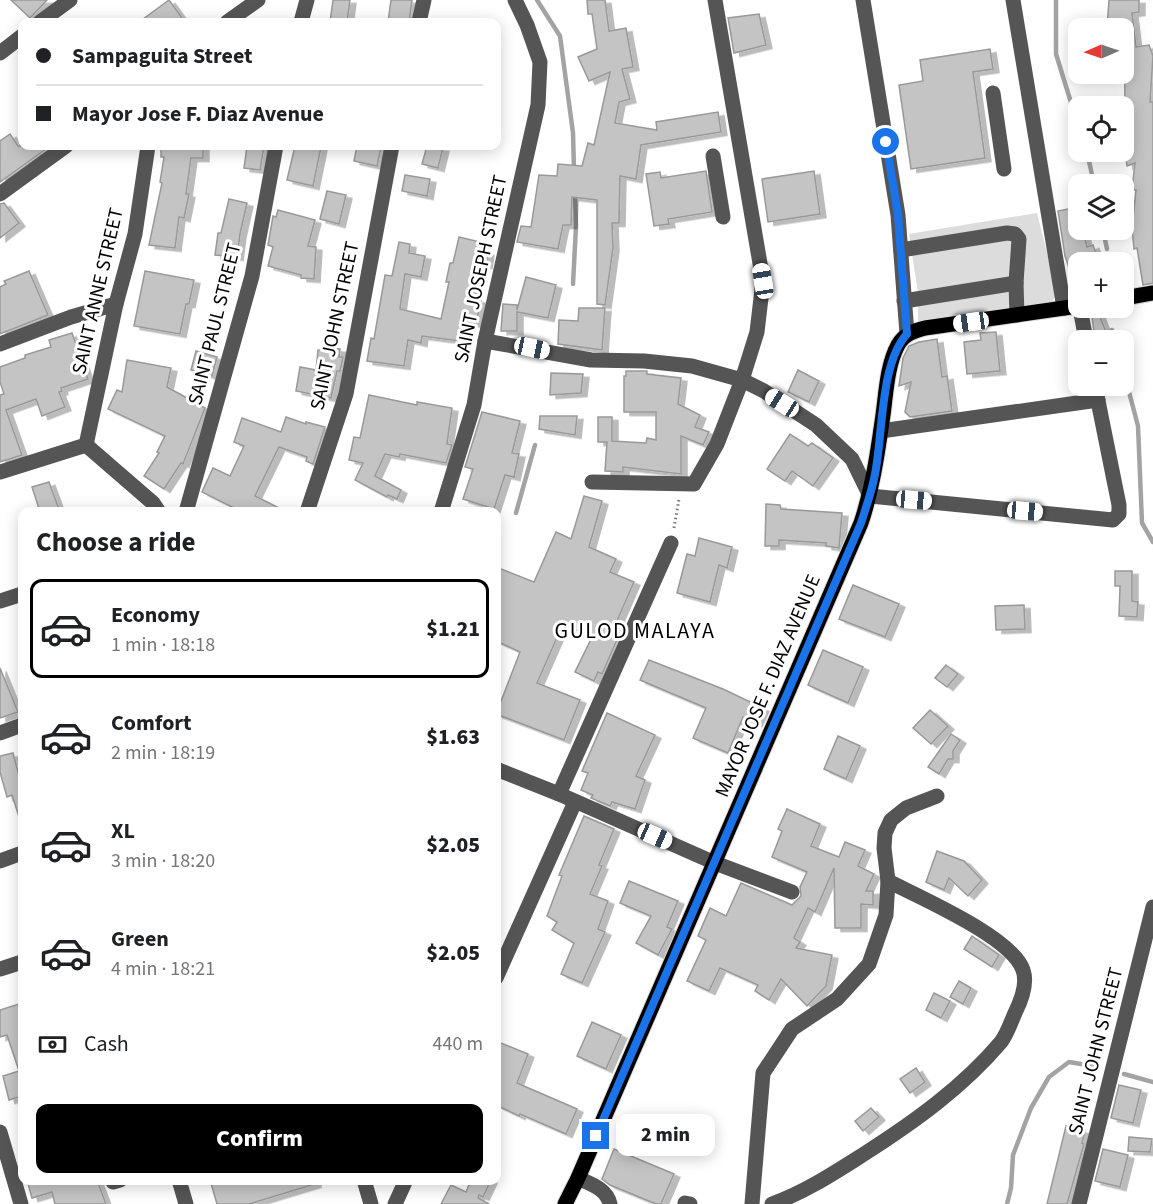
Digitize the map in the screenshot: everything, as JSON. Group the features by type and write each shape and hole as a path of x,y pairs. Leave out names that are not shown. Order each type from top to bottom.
{"main road":[{"path":"1134,296 1153,293"},
{"path":"907,334 925,328 1068,308"},
{"name":"MAYOR JOSE F. DIAZ AVENUE","path":"565,1204 861,523 870,496 889,375 899,343 907,334"}],"street":[{"path":"45,18 70,0"},
{"path":"233,18 258,0"},
{"path":"302,18 307,0"},
{"path":"420,18 424,0"},
{"name":"SAINT JOSEPH STREET","path":"443,507 474,405 485,341 538,105 540,62 515,0"},
{"path":"592,482 691,486 697,481 717,444 742,380 757,332 763,281 715,0"},
{"path":"863,0 898,215 907,334"},
{"path":"1013,0 1068,277"},
{"path":"0,53 18,39"},
{"path":"993,93 1004,169"},
{"path":"0,194 60,150"},
{"name":"SAINT ANNE STREET","path":"86,445 116,304 135,234 147,150"},
{"name":"SAINT PAUL STREET","path":"187,507 252,276 275,150"},
{"name":"SAINT JOHN STREET","path":"309,507 346,394 391,150"},
{"path":"713,156 723,218"},
{"path":"901,250 1007,233 1015,234 1019,239 1016,283 1017,315"},
{"path":"904,301 1016,283"},
{"path":"0,345 71,317 116,304"},
{"path":"485,341 575,357 692,366 742,380 764,391 816,425 852,459 870,496 1113,520 1119,514 1119,505 1098,396"},
{"path":"881,430 1079,396"},
{"path":"0,472 86,445 156,507"},
{"path":"559,794 671,543"},
{"path":"0,601 18,595"},
{"path":"0,733 18,726"},
{"path":"501,772 792,892"},
{"path":"752,1204 763,1073 792,1029 837,999 869,964 886,915 888,881 884,848 885,833 891,820 906,808 937,796"},
{"path":"501,967 575,802"},
{"path":"0,861 18,854"},
{"path":"772,1204 800,1194 909,1124 951,1092 1002,1040 1024,996 1023,970 1009,950 989,934 888,881"},
{"name":"SAINT JOHN STREET","path":"1079,1204 1150,933 1153,907"},
{"path":"0,969 18,963"},
{"path":"0,1132 21,1204"},
{"path":"578,1178 600,1188 608,1197 610,1204"},
{"path":"181,1185 186,1204"},
{"path":"365,1185 371,1204"},
{"path":"395,1204 404,1185"}],"path":[{"path":"671,543 681,485"}],"shaded area":[{"path":"1037,213 1057,293 1050,306 918,325 918,293 909,234"}],"building":[{"path":"11,0 47,0 30,18"},
{"path":"169,0 182,18 144,18"},
{"path":"333,0 350,0 348,18 331,18"},
{"path":"391,0 412,0 410,18 389,18"},
{"path":"587,0 605,0 609,31 626,28 633,67 622,69 630,99 619,102 615,123 657,130 656,122 718,112 721,132 641,145 636,179 620,176 619,223 612,223 613,248 605,305 597,304 597,200 572,197 571,225 563,225 558,249 517,242 521,226 531,227 539,175 557,176 558,164 582,166 588,143 594,145 610,72 589,81 578,57 597,49 592,14 588,14"},
{"path":"1109,0 1139,0 1139,12 1132,13 1133,18 1108,18"},
{"path":"759,14 766,45 734,53 728,18"},
{"path":"1134,30 1136,47 1149,45 1153,56 1150,102 1153,102 1153,283 1143,285 1137,248 1134,249 1133,240 1135,163 1127,166 1126,162 1134,162 1134,96 1125,96 1125,84 1134,84"},
{"path":"990,49 993,69 973,72 985,158 911,169 899,85 923,81 920,60"},
{"path":"10,134 18,150 44,150 0,182 0,141"},
{"path":"161,150 203,150 203,158 191,158 186,194 189,194 184,218 179,217 175,248 149,245 162,183 160,182 164,157 161,157"},
{"path":"246,150 263,150 260,170 244,168"},
{"path":"294,150 320,150 313,186 287,180"},
{"path":"356,150 380,150 377,166 354,161"},
{"path":"426,150 442,150 438,168 422,164"},
{"path":"706,171 712,212 668,219 669,224 654,226 646,174 660,172 661,178"},
{"path":"814,171 820,214 768,222 762,179"},
{"path":"405,175 430,179 427,196 402,191"},
{"path":"327,191 346,195 339,224 320,219"},
{"path":"229,199 247,203 237,257 215,255 218,233 221,233"},
{"path":"4,203 19,223 0,238 0,204"},
{"path":"1068,209 1068,240 1085,240 1087,247 1093,245 1095,252 1068,252 1068,265 1058,211"},
{"path":"278,210 315,220 308,246 316,247 314,279 301,278 301,275 268,266 273,247 268,245 273,216 276,217"},
{"path":"459,237 480,242 478,250 488,252 486,265 477,263 470,298 481,300 476,324 463,321 460,341 422,336 421,343 408,340 404,366 367,361 371,338 374,339 385,275 392,276 399,242 410,244 409,253 425,256 421,277 405,274 400,309 441,319 449,282 446,282 450,263 453,263"},
{"path":"29,271 48,315 0,334 0,287 6,284 4,281"},
{"path":"145,271 194,280 180,334 134,326"},
{"path":"526,277 556,285 548,318 517,312 517,331 501,331 503,304 517,305 517,310"},
{"path":"579,308 605,308 602,350 558,344 559,320 578,321"},
{"path":"1092,318 1101,318 1105,330 1094,330"},
{"path":"996,332 1000,371 967,374 964,342 981,340 980,333"},
{"path":"72,333 88,379 61,388 62,391 59,392 65,407 42,416 36,399 6,410 22,455 0,462 0,395 4,394 0,382 0,367 25,358 25,355 51,347 49,340"},
{"path":"937,339 942,377 947,376 952,411 910,417 905,412 911,382 899,386 903,358 909,346"},
{"path":"325,347 340,349 339,357 343,357 340,371 337,371 331,398 296,391 300,367 316,370 318,350 324,350"},
{"path":"196,351 217,357 212,376 191,370"},
{"path":"127,360 171,368 167,387 205,408 183,464 181,463 164,489 144,476 159,453 157,452 165,436 108,409 117,390 122,392"},
{"path":"798,370 819,381 809,402 788,392"},
{"path":"626,371 647,371 647,374 681,378 678,404 700,415 695,427 709,432 703,445 681,436 681,474 623,467 623,472 605,471 607,442 598,442 598,417 612,417 612,441 646,443 647,438 656,440 656,412 624,412"},
{"path":"551,373 583,374 581,393 550,395"},
{"path":"369,395 417,405 417,402 452,408 447,444 452,445 446,463 400,454 399,457 385,454 375,476 401,490 397,499 388,495 387,497 355,480 363,463 349,460 354,437 360,438"},
{"path":"482,412 520,421 512,453 519,454 514,477 505,475 495,507 463,499 473,469 465,467"},
{"path":"540,416 577,416 575,435 539,429"},
{"path":"286,417 306,424 306,422 325,427 313,464 306,461 307,457 279,447 255,496 277,507 232,507 202,492 213,468 230,476 244,446 234,442 242,418 281,432"},
{"path":"790,434 808,446 812,443 833,458 813,486 792,471 785,481 767,469"},
{"path":"49,482 58,507 38,507 32,487"},
{"path":"584,496 602,501 589,547 616,559 610,572 634,582 613,630 620,633 602,674 598,672 594,681 575,672 592,637 563,624 537,683 580,700 564,740 501,716 501,701 520,652 501,643 501,569 534,582 556,532 571,539"},
{"path":"766,504 780,505 781,509 842,513 839,548 826,546 826,543 779,540 779,546 765,546"},
{"path":"699,538 732,547 727,568 719,565 710,602 677,593 687,554 695,556"},
{"path":"1115,571 1132,571 1132,601 1138,602 1137,617 1119,616 1120,586 1115,586"},
{"path":"853,585 899,604 885,637 839,619"},
{"path":"1024,605 1025,629 996,630 995,606"},
{"path":"823,650 863,667 848,703 808,685"},
{"path":"649,660 723,689 763,708 756,723 743,717 728,753 693,738 706,708 640,680"},
{"path":"946,665 958,674 947,687 935,678"},
{"path":"0,668 18,712 0,718"},
{"path":"930,710 948,726 931,744 913,728"},
{"path":"607,713 655,735 636,776 645,780 635,809 612,802 610,806 591,798 593,795 581,790 588,773 582,771"},
{"path":"951,734 960,740 953,751 953,759 948,759 939,774 928,767"},
{"path":"838,736 860,746 846,779 824,769"},
{"path":"13,753 18,772 18,814 12,795 7,797 0,772 0,756"},
{"path":"787,809 820,824 811,846 839,857 845,842 865,850 858,866 874,874 866,891 873,891 873,905 861,904 861,928 835,928 834,868 815,912 808,908 794,938 800,942 796,948 832,955 826,986 807,1006 781,979 769,1000 755,991 758,985 720,968 709,991 687,981 706,940 698,936 710,908 726,916 741,883 792,905 801,896 800,887 807,872 772,857 782,831 778,829"},
{"path":"584,816 614,829 590,894 608,901 598,929 605,932 582,983 561,974 574,943 552,930 557,922 547,916 562,876 559,875"},
{"path":"937,851 964,861 982,880 968,896 949,878 944,890 926,882"},
{"path":"629,881 678,901 667,927 672,929 658,955 636,943 651,916 620,903"},
{"path":"972,936 999,955 992,967 964,949"},
{"path":"959,981 971,988 963,1004 950,997"},
{"path":"934,993 950,1001 941,1018 926,1010"},
{"path":"18,1004 18,1068 7,1035 0,1037 0,1010"},
{"path":"592,1022 621,1035 606,1069 577,1056"},
{"path":"501,1043 528,1054 517,1083 577,1109 566,1134 520,1114 519,1116 501,1107"},
{"path":"916,1068 925,1082 910,1093 900,1079"},
{"path":"18,1071 18,1097 9,1100 3,1076"},
{"path":"1119,1085 1141,1090 1133,1123 1111,1118"},
{"path":"871,1108 879,1117 863,1131 855,1121"},
{"path":"1066,1126 1085,1131 1082,1143 1084,1144 1067,1204 1047,1204"},
{"path":"1129,1137 1152,1139 1150,1152 1128,1151"},
{"path":"614,1149 674,1174 661,1204 610,1185 602,1179"},
{"path":"1103,1149 1128,1155 1120,1187 1095,1181"},
{"path":"28,1185 99,1185 106,1204 55,1204 52,1192 32,1198"},
{"path":"211,1185 312,1185 249,1204 217,1204"},
{"path":"451,1185 466,1192 469,1185 489,1185 483,1197 479,1195 478,1198 489,1204 441,1204"}],"waterway":[{"path":"537,0 560,36 573,133 574,171"},
{"path":"1056,0 1056,54 1069,96"},
{"path":"1089,162 1092,174"},
{"path":"573,284 575,191"},
{"path":"1105,240 1107,249"},
{"path":"1130,396 1138,426 1142,523 1153,542"},
{"path":"516,513 535,445"},
{"path":"1007,1204 1011,1188 1013,1155 1031,1108 1049,1077 1069,1062 1099,1067"},
{"path":"1124,1074 1153,1082"}],"district":[{"name":"GULOD MALAYA","path":"635,631"}],"route":[{"path":"596,1136 861,523 870,496 889,375 899,343 907,334 898,215 886,142"}]}
